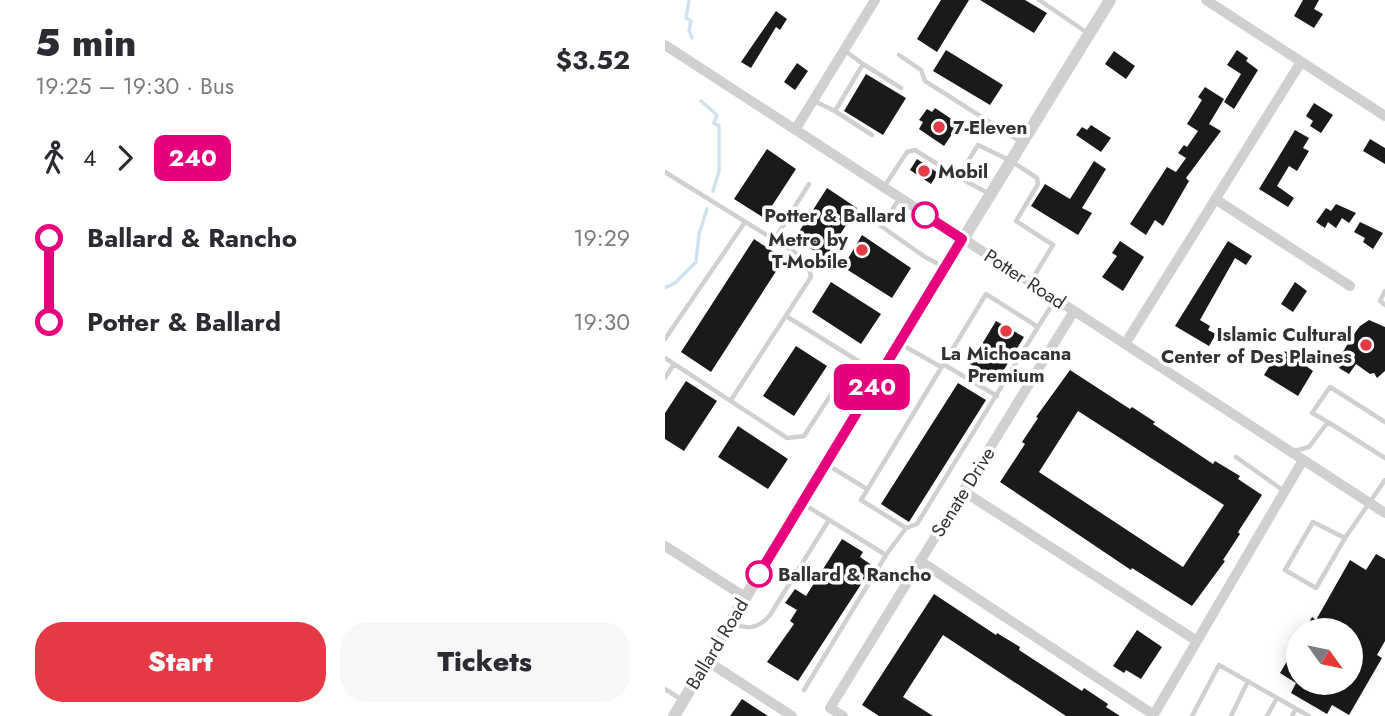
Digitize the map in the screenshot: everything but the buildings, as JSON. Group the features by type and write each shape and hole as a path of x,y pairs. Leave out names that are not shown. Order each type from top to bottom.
{"street":[{"path":"795,130 875,0"},
{"name":"Ballard Road","path":"674,716 962,239 1110,0"},
{"path":"1206,0 1385,117"},
{"name":"Potter Road","path":"665,45 1385,513"},
{"path":"1125,344 1301,62"},
{"path":"1215,199 1350,286"},
{"name":"Senate Drive","path":"843,716 830,708 1074,311"},
{"path":"920,561 1153,715 1303,460"},
{"path":"964,491 1197,641"},
{"path":"665,546 745,597"},
{"path":"707,661 792,716"}],"lane":[{"path":"1039,0 1090,34"},
{"path":"844,50 901,88"},
{"path":"898,55 921,70 925,81 1022,143"},
{"path":"835,111 863,64"},
{"path":"813,100 872,135"},
{"path":"958,177 978,145 1011,161 1037,178 1038,184 1016,221 1053,244 1030,283"},
{"path":"883,187 907,152 915,150 990,194"},
{"path":"665,172 807,260 811,276 731,400"},
{"path":"774,240 809,184"},
{"path":"899,198 881,226 925,257 945,267"},
{"path":"665,339 745,222"},
{"path":"1385,291 1380,301 1385,305"},
{"path":"906,528 861,500 986,294 1038,327"},
{"path":"804,690 887,555 906,528 917,524 1056,299"},
{"path":"786,316 880,374"},
{"path":"899,343 997,397"},
{"path":"665,358 787,438 804,436 855,359"},
{"path":"665,378 674,364"},
{"path":"1385,422 1329,387 1312,413 1385,458"},
{"path":"1290,452 1309,447 1328,422"},
{"path":"1236,457 1285,491"},
{"path":"826,464 867,489"},
{"path":"1345,538 1313,522 1285,570 1316,588 1345,538 1385,480"},
{"path":"802,503 887,555"},
{"path":"730,622 752,628 763,624 829,520"},
{"path":"1192,716 1219,665 1309,716"},
{"path":"1231,716 1248,681"},
{"path":"665,689 683,701"},
{"path":"1267,716 1277,698"},
{"path":"1292,716 1296,709"}],"waterway":[{"path":"689,0 686,18 691,21 689,30 692,38"},
{"path":"701,101 717,115 714,123 719,126 719,171 713,191"},
{"path":"665,288 675,283 696,262 699,234 707,209"}],"bus line":[{"name":"240","path":"759,574 962,239 925,215"}],"place":[{"name":"7-Eleven","path":"939,127"},
{"name":"Mobil","path":"924,171"},
{"name":"Potter & Ballard","path":"925,215"},
{"name":"Metro by T-Mobile","path":"862,250"},
{"name":"La Michoacana Premium","path":"1006,331"},
{"name":"Islamic Cultural Center of Des Plaines","path":"1366,345"},
{"name":"Ballard & Rancho","path":"759,574"}]}
